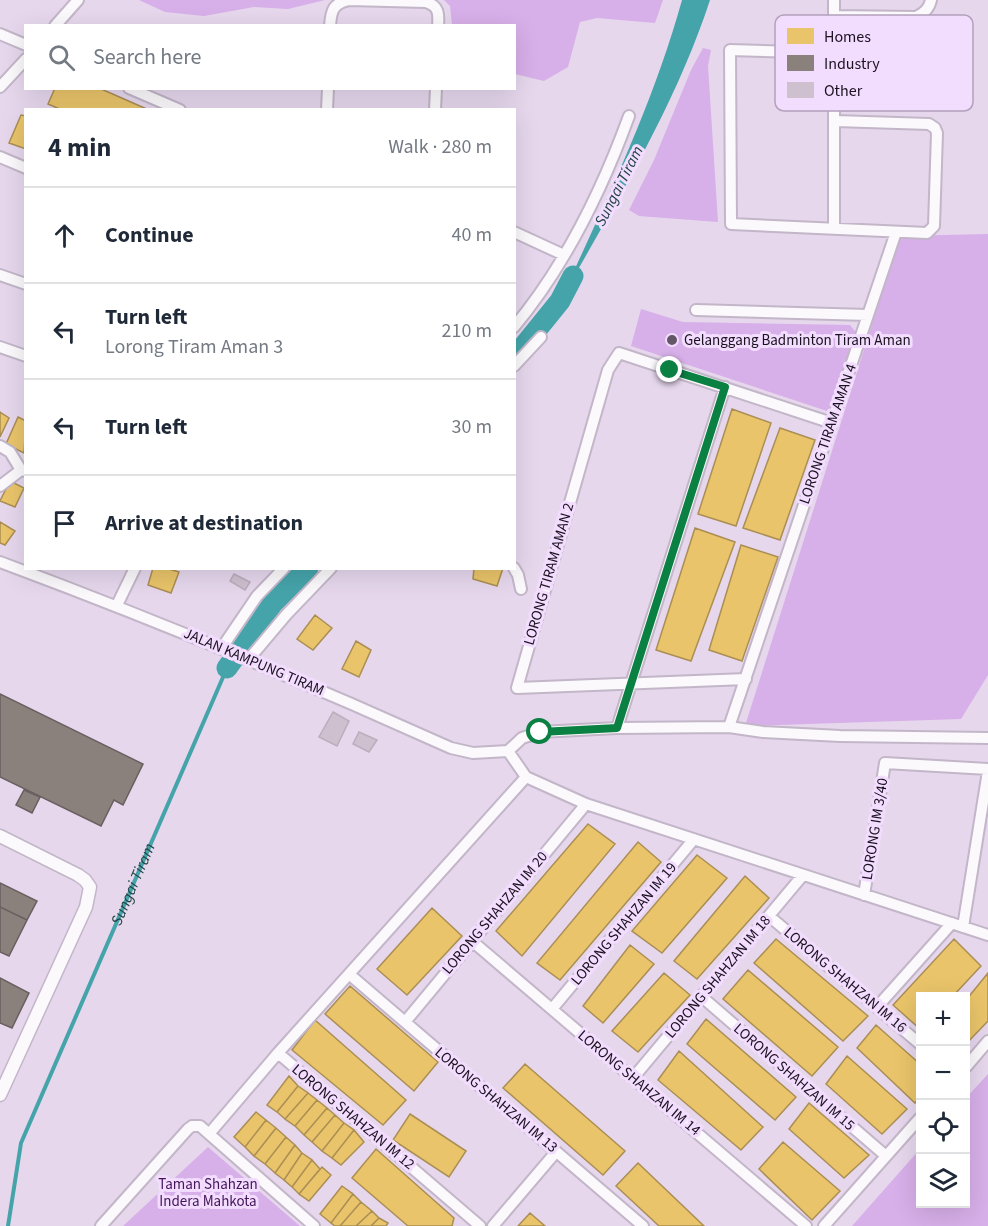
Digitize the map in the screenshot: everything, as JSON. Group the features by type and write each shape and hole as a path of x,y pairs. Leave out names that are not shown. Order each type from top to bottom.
{"street":[{"path":"57,24 78,0"},
{"path":"330,24 334,6 349,0 388,3 426,2 434,5 438,21"},
{"path":"921,15 931,0"},
{"path":"0,34 24,44"},
{"path":"775,51 730,50 731,224 927,233 934,226 937,133 935,128 929,124 835,121"},
{"path":"0,87 24,60"},
{"path":"134,90 175,108"},
{"path":"327,108 328,90"},
{"path":"435,108 436,90"},
{"path":"834,229 835,111"},
{"path":"519,314 564,255 588,212 618,147 629,116"},
{"path":"0,157 24,167"},
{"name":"LORONG TIRAM AMAN 4","path":"729,727 896,232"},
{"path":"516,233 564,255"},
{"path":"0,275 24,283"},
{"path":"696,310 868,315"},
{"path":"516,364 540,337"},
{"path":"0,347 24,355"},
{"name":"LORONG TIRAM AMAN 2","path":"631,683 517,688 608,370 618,353 725,387"},
{"path":"617,728 725,387 831,423"},
{"path":"0,446 10,452 23,470 0,486"},
{"name":"JALAN KAMPUNG TIRAM","path":"0,562 117,605 246,658 451,748 473,753 508,751"},
{"path":"117,605 134,570"},
{"path":"225,650 257,596 282,570"},
{"path":"246,658 329,570"},
{"path":"515,570 521,589"},
{"path":"631,683 746,679"},
{"path":"988,738 840,736 763,732 729,727 617,728 540,732 522,738 508,751 526,777 586,804 988,935"},
{"name":"LORONG IM 3/40","path":"864,895 885,763 988,770"},
{"path":"963,927 988,770"},
{"path":"278,1053 526,777"},
{"name":"LORONG SHAHZAN IM 20","path":"405,1022 586,804"},
{"path":"0,836 85,880 90,887 86,907 0,1095"},
{"name":"LORONG SHAHZAN IM 19","path":"552,1009 694,839"},
{"name":"LORONG SHAHZAN IM 18","path":"633,1078 803,875"},
{"name":"LORONG SHAHZAN IM 16","path":"769,916 916,1040"},
{"path":"877,1007 952,923"},
{"name":"LORONG SHAHZAN IM 14","path":"472,941 806,1226"},
{"name":"LORONG SHAHZAN IM 13","path":"349,974 643,1226"},
{"name":"LORONG SHAHZAN IM 15","path":"702,997 886,1156"},
{"path":"970,1062 988,1041"},
{"name":"LORONG SHAHZAN IM 12","path":"209,1134 278,1053 480,1226"},
{"path":"824,1226 916,1123"},
{"path":"101,1226 188,1129 196,1125 314,1226"},
{"path":"493,1226 556,1152"}],"green space":[{"path":"139,0 325,0 288,9 254,7 204,16 165,12"},
{"path":"444,0 663,0 655,23 597,18 580,22 568,67 544,81 516,74 516,24 452,24 450,6"},
{"path":"703,48 711,50 708,66 718,222 639,216 629,210 654,160 691,70"},
{"path":"988,234 988,675 961,719 745,726 900,236"},
{"path":"641,309 683,322 850,325 858,335 830,412 631,346"},
{"path":"988,1074 988,1226 852,1226 916,1154 916,1208 970,1208 970,1094"},
{"name":"Taman Shahzan Indera Mahkota","path":"208,1147 300,1226 123,1226"}],"water":[{"path":"682,0 710,0 696,40 662,117 560,301 643,116"}],"building: Homes":[{"path":"54,90 104,90 144,108 57,108 48,104"},
{"path":"21,115 24,116 24,148 9,143"},
{"path":"732,409 771,423 736,526 698,514"},
{"path":"0,412 9,418 0,437"},
{"path":"18,417 24,420 24,453 6,444"},
{"path":"780,428 815,440 780,540 743,528"},
{"path":"10,481 24,488 15,507 0,501"},
{"path":"0,522 15,531 5,545 0,543"},
{"path":"695,528 735,542 691,661 656,650"},
{"path":"741,545 778,557 742,661 709,650"},
{"path":"152,570 179,572 171,593 148,585"},
{"path":"474,570 502,570 497,586 473,579"},
{"path":"315,615 332,628 313,650 297,639"},
{"path":"356,641 371,650 359,677 342,669"},
{"path":"588,824 615,844 522,956 496,931"},
{"path":"638,842 661,862 560,980 537,963"},
{"path":"697,855 727,878 662,953 632,931"},
{"path":"745,876 769,898 697,979 674,961"},
{"path":"432,908 462,936 407,995 377,969"},
{"path":"776,939 868,1016 843,1041 754,963"},
{"path":"954,939 981,966 957,992 916,992 916,1025 893,1005"},
{"path":"630,945 654,964 603,1023 583,1006"},
{"path":"748,970 838,1047 812,1076 723,999"},
{"path":"664,973 690,995 638,1052 612,1031"},
{"path":"988,973 988,1021 970,1040 970,995"},
{"path":"350,986 438,1062 414,1091 325,1014"},
{"path":"706,1019 796,1097 775,1120 687,1044"},
{"path":"315,1020 406,1100 383,1125 292,1050"},
{"path":"876,1025 916,1060 915,1103 857,1048"},
{"path":"679,1051 763,1127 741,1150 658,1080"},
{"path":"847,1056 907,1109 882,1134 826,1084"},
{"path":"525,1064 625,1151 603,1175 503,1088"},
{"path":"289,1076 298,1086 277,1112 267,1105"},
{"path":"298,1086 308,1093 285,1119 277,1112"},
{"path":"308,1093 317,1100 295,1126 285,1119"},
{"path":"317,1100 327,1108 304,1135 295,1126"},
{"path":"809,1103 869,1155 844,1178 789,1129"},
{"path":"327,1108 335,1115 312,1142 304,1135"},
{"path":"256,1112 266,1120 245,1147 234,1137"},
{"path":"410,1114 466,1151 449,1177 393,1140"},
{"path":"335,1115 344,1123 322,1151 312,1142"},
{"path":"266,1120 276,1128 254,1156 245,1147"},
{"path":"344,1123 354,1130 332,1158 322,1151"},
{"path":"276,1128 286,1137 265,1164 254,1156"},
{"path":"354,1130 364,1142 341,1165 332,1158"},
{"path":"286,1137 295,1145 275,1173 265,1164"},
{"path":"783,1142 840,1191 812,1220 759,1169"},
{"path":"295,1145 302,1153 284,1180 275,1173"},
{"path":"376,1149 454,1218 452,1226 408,1226 352,1178"},
{"path":"302,1153 312,1160 292,1187 284,1180"},
{"path":"312,1160 320,1169 299,1194 292,1187"},
{"path":"638,1163 704,1226 659,1226 616,1186"},
{"path":"322,1167 331,1175 309,1201 299,1194"},
{"path":"342,1186 353,1194 331,1223 320,1214"},
{"path":"353,1194 361,1202 340,1226 335,1226 331,1223"},
{"path":"361,1202 372,1211 356,1226 340,1226"},
{"path":"372,1211 379,1218 371,1226 356,1226"},
{"path":"530,1213 545,1226 518,1226"},
{"path":"379,1218 388,1223 386,1226 371,1226"}],"building: Industry":[{"path":"0,694 143,764 123,805 114,800 101,826 0,777"},
{"path":"24,790 40,797 32,813 16,805"},
{"path":"0,883 37,901 27,920 0,907"},
{"path":"0,907 27,920 9,956 0,952"},
{"path":"0,978 29,993 12,1028 0,1023"}],"building: Other":[{"path":"234,574 250,582 245,590 230,581"},
{"path":"333,712 349,721 337,746 319,737"},
{"path":"359,732 377,740 369,752 353,744"}],"waterway":[{"name":"Sungai Tiram","path":"516,356 560,301 573,276"},
{"name":"Sungai Tiram","path":"227,668 273,603 306,570"},
{"name":"Sungai Tiram","path":"8,1226 21,1143 227,668"}],"place":[{"name":"Gelanggang Badminton Tiram Aman","path":"672,340"}],"route":[{"path":"540,732 617,728 725,387 670,370"}]}
